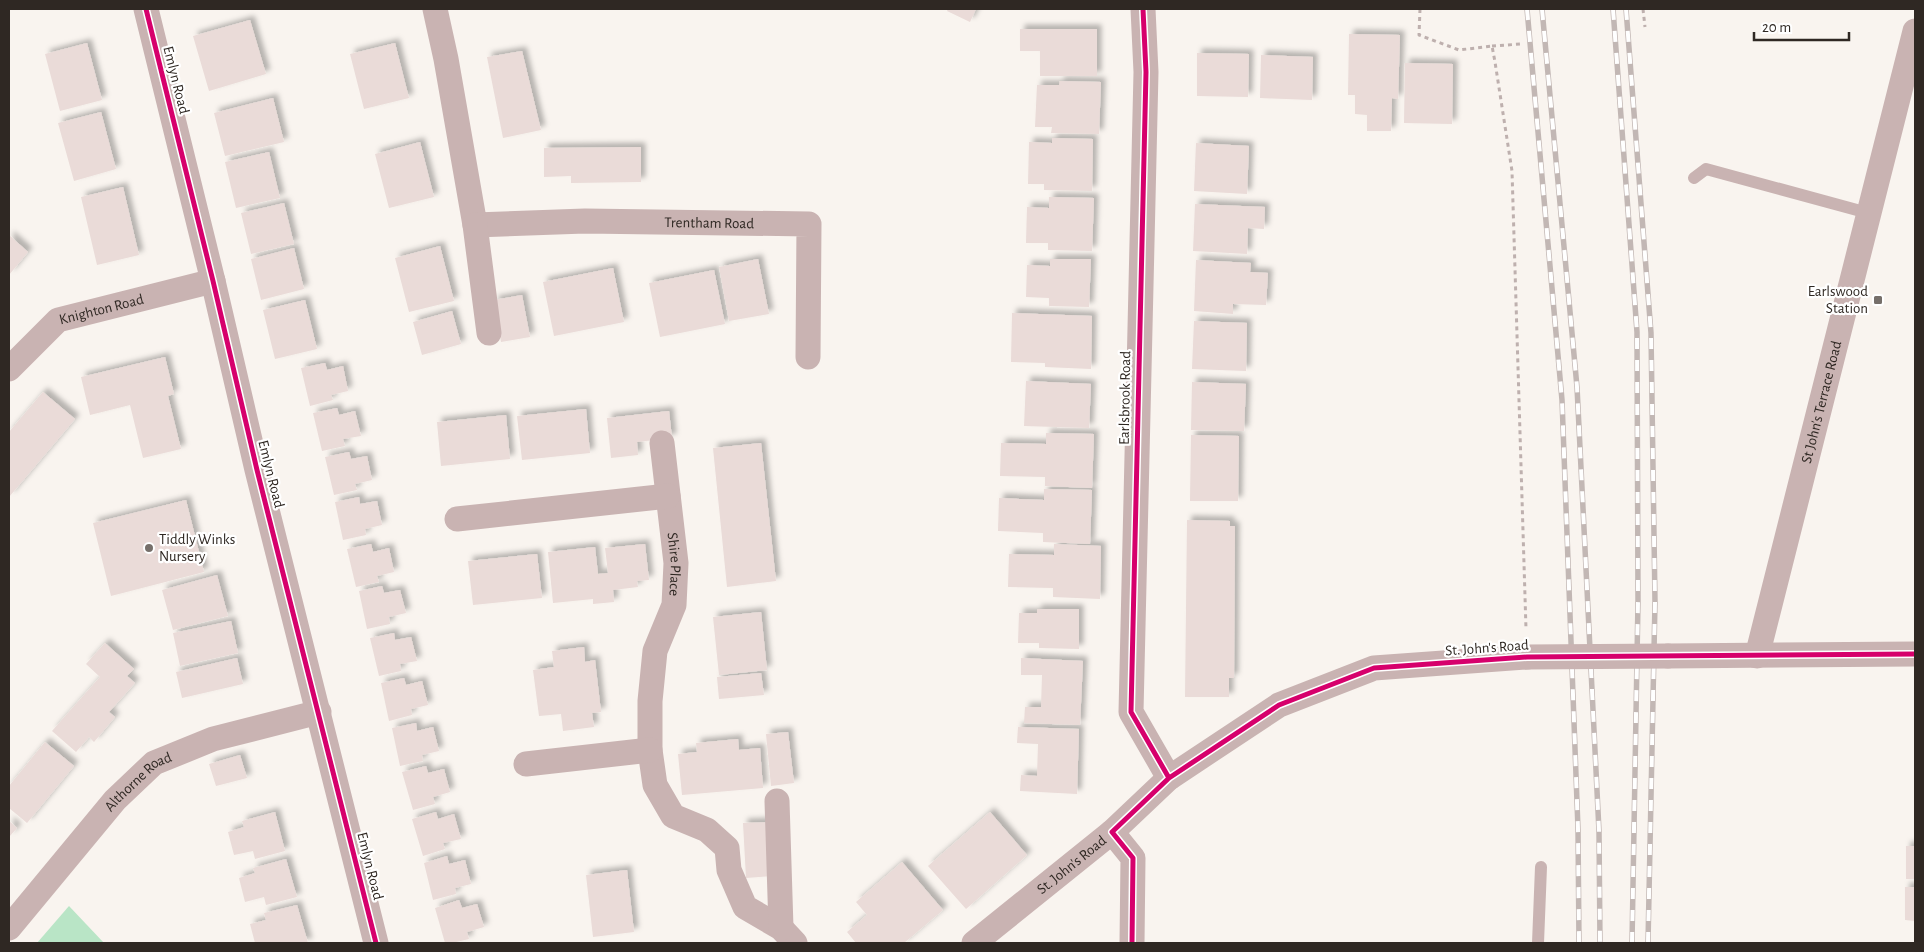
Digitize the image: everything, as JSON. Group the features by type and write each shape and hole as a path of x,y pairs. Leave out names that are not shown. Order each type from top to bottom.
{"street":[{"name":"Emlyn Road","path":"146,9 257,470 376,943"},
{"path":"435,9 446,59 475,226 488,333"},
{"name":"Earlsbrook Road","path":"1143,9 1146,72 1131,712 1168,778"},
{"name":"St John's Terrace Road","path":"1757,656 1915,31"},
{"name":"Trentham Road","path":"475,226 585,221 809,224 808,357"},
{"name":"Knighton Road","path":"9,369 58,320 213,281"},
{"name":"Shire Place","path":"662,443 676,563 674,605 655,651 650,701 650,750 655,785 673,816 707,830 727,848 729,870 745,907 788,936"},
{"path":"457,519 668,496"},
{"name":"St. John's Road","path":"974,943 1112,832 1168,778 1280,705 1374,668 1528,657 1915,654"},
{"name":"Althorne Road","path":"9,928 115,800 154,763 213,739 319,712"},
{"path":"526,764 650,750"},
{"name":"Shire Place","path":"777,801 788,936"},
{"path":"1112,832 1133,858 1132,943"}],"lane":[{"path":"1694,178 1706,169 1868,213"},
{"path":"1538,943 1541,867"}],"path":[{"path":"1420,9 1419,34 1459,50 1521,44"},
{"path":"1643,9 1645,27"},
{"path":"1492,46 1512,171 1522,537 1528,657"}],"green space":[{"path":"69,906 104,943 37,943"}],"building":[{"path":"948,9 976,9 970,22 947,11"},
{"path":"250,20 266,74 209,91 193,36"},
{"path":"1020,29 1097,29 1097,76 1040,76 1040,51 1020,51"},
{"path":"1349,34 1400,35 1398,99 1392,98 1391,131 1367,131 1367,115 1355,114 1355,95 1348,95"},
{"path":"87,43 102,100 60,111 45,54"},
{"path":"395,43 409,98 364,109 350,54"},
{"path":"522,51 541,130 503,138 487,57"},
{"path":"1197,53 1249,54 1248,97 1197,96"},
{"path":"1261,55 1313,57 1312,100 1260,98"},
{"path":"1405,63 1453,64 1452,124 1404,123"},
{"path":"1060,81 1101,82 1099,134 1051,133 1052,127 1035,127 1037,85 1059,85"},
{"path":"273,98 284,142 225,156 214,113"},
{"path":"101,112 116,169 74,181 58,123"},
{"path":"1052,138 1093,139 1092,191 1044,190 1044,184 1028,184 1029,142 1052,143"},
{"path":"420,142 434,197 389,208 375,154"},
{"path":"1196,143 1249,146 1247,194 1194,191"},
{"path":"641,147 641,182 571,183 571,176 544,177 544,148"},
{"path":"269,152 280,198 236,208 225,162"},
{"path":"123,187 139,255 97,265 81,197"},
{"path":"1049,197 1094,198 1092,251 1048,250 1048,243 1026,243 1027,207 1049,208"},
{"path":"284,203 294,244 251,254 241,213"},
{"path":"1195,204 1265,207 1264,229 1248,228 1247,254 1193,251"},
{"path":"9,235 28,252 9,275"},
{"path":"440,246 454,301 409,312 395,258"},
{"path":"294,248 304,289 261,300 251,259"},
{"path":"758,259 769,314 729,321 719,267"},
{"path":"1050,259 1091,259 1089,307 1049,306 1049,298 1026,297 1027,265 1050,266"},
{"path":"1196,260 1251,263 1250,272 1268,273 1266,305 1233,304 1233,314 1194,311"},
{"path":"613,268 624,322 554,336 543,282"},
{"path":"714,270 725,324 660,337 649,283"},
{"path":"522,295 530,337 501,342 494,300"},
{"path":"305,300 317,349 275,359 263,310"},
{"path":"452,311 461,344 422,355 413,322"},
{"path":"1012,313 1092,316 1091,369 1045,367 1045,363 1011,362"},
{"path":"1194,321 1247,323 1246,371 1192,369"},
{"path":"165,357 174,394 168,396 181,449 143,458 130,405 90,415 81,377"},
{"path":"325,363 327,370 343,366 348,391 331,395 333,400 310,406 301,368"},
{"path":"1026,381 1091,384 1089,428 1024,426"},
{"path":"1192,382 1246,384 1244,431 1191,430"},
{"path":"43,392 75,419 9,497 9,432"},
{"path":"337,408 339,415 355,411 361,436 343,439 345,446 322,451 313,413"},
{"path":"586,409 590,453 522,460 517,416"},
{"path":"669,411 672,438 637,442 638,455 611,458 607,418"},
{"path":"506,415 510,459 441,466 437,422"},
{"path":"1046,433 1094,434 1092,488 1045,486 1045,477 1000,476 1001,443 1046,444"},
{"path":"1191,435 1239,436 1238,501 1190,501"},
{"path":"761,443 776,581 727,587 713,448"},
{"path":"349,452 351,459 367,456 372,480 355,484 357,490 334,495 325,457"},
{"path":"1044,489 1092,490 1090,544 1043,542 1043,533 998,531 999,498 1044,500"},
{"path":"359,497 360,504 377,501 382,525 365,529 366,535 343,540 335,502"},
{"name":"Tiddly Winks Nursery","path":"186,500 204,572 111,596 93,523"},
{"path":"1187,520 1230,521 1230,526 1235,526 1234,678 1229,678 1229,697 1185,697"},
{"path":"371,544 373,552 389,548 394,572 377,576 379,582 356,587 347,549"},
{"path":"645,544 649,580 637,581 638,587 613,590 614,602 593,604 593,599 553,603 548,552 595,547 598,574 608,573 605,548"},
{"path":"1054,544 1101,546 1100,599 1053,597 1053,588 1008,587 1009,554 1054,555"},
{"path":"537,554 542,598 473,605 468,561"},
{"path":"217,575 228,616 173,630 162,590"},
{"path":"382,586 384,593 400,590 406,613 389,617 390,624 367,629 359,591"},
{"path":"1037,609 1079,609 1079,649 1039,648 1039,643 1018,643 1019,613 1037,613"},
{"path":"761,612 767,670 719,675 713,617"},
{"path":"231,621 238,653 180,666 173,633"},
{"path":"394,633 395,640 411,637 417,661 400,664 401,671 379,676 370,638"},
{"path":"105,643 134,669 127,676 135,683 109,712 115,717 94,742 89,737 76,752 52,731 100,677 86,664"},
{"path":"584,647 585,662 595,660 601,712 592,713 594,727 563,731 561,714 539,716 533,670 554,667 552,651"},
{"path":"237,658 243,684 182,698 176,672"},
{"path":"1021,658 1083,661 1080,725 1024,723 1025,707 1041,707 1042,675 1021,675"},
{"path":"761,673 764,695 719,699 717,677"},
{"path":"404,678 406,685 422,681 428,705 411,709 412,715 389,721 381,683"},
{"path":"416,723 417,731 433,727 439,751 422,755 423,761 400,766 392,728"},
{"path":"1018,727 1079,729 1077,794 1020,791 1021,775 1037,776 1038,744 1017,743"},
{"path":"788,732 794,783 771,786 766,734"},
{"path":"738,739 739,750 760,748 763,788 682,795 678,754 697,752 696,743"},
{"path":"45,742 74,766 27,823 9,808 9,786"},
{"path":"240,755 247,778 216,786 209,764"},
{"path":"426,766 428,773 444,769 450,792 433,797 435,804 413,810 402,772"},
{"path":"275,812 285,851 255,859 253,851 234,855 228,832 244,827 242,821"},
{"path":"436,812 438,819 454,814 461,839 443,843 445,849 423,856 412,819"},
{"path":"990,812 1027,855 966,909 928,866"},
{"path":"9,821 17,828 9,837"},
{"path":"770,822 773,876 746,878 743,823"},
{"path":"1906,846 1915,846 1915,879 1906,879"},
{"path":"447,856 449,864 465,860 471,884 455,888 456,894 433,900 424,863"},
{"path":"286,859 297,897 266,905 264,897 245,902 239,878 255,873 253,868"},
{"path":"902,862 943,910 904,943 856,943 847,932 867,915 856,902"},
{"path":"627,870 634,932 593,937 586,875"},
{"path":"1905,887 1915,887 1915,921 1905,920"},
{"path":"459,900 462,908 477,904 484,927 467,932 469,939 445,943 435,908"},
{"path":"297,905 308,943 255,943 250,924 266,920 264,913"}],"railway":[{"path":"1527,9 1562,400 1578,829 1579,943"},
{"path":"1542,9 1577,387 1599,831 1600,943"},
{"path":"1613,9 1637,332 1638,601 1632,943"},
{"path":"1626,9 1651,333 1655,602 1648,943"}],"cycle path":[{"path":"146,9 257,470 376,943"},
{"path":"1143,9 1146,72 1131,712 1169,778"},
{"path":"1132,943 1133,858 1112,832 1169,778 1279,705 1374,668 1527,657 1915,654"}],"place":[{"name":"Earlswood Station","path":"1878,300"},
{"name":"Tiddly Winks Nursery","path":"149,548"}]}
